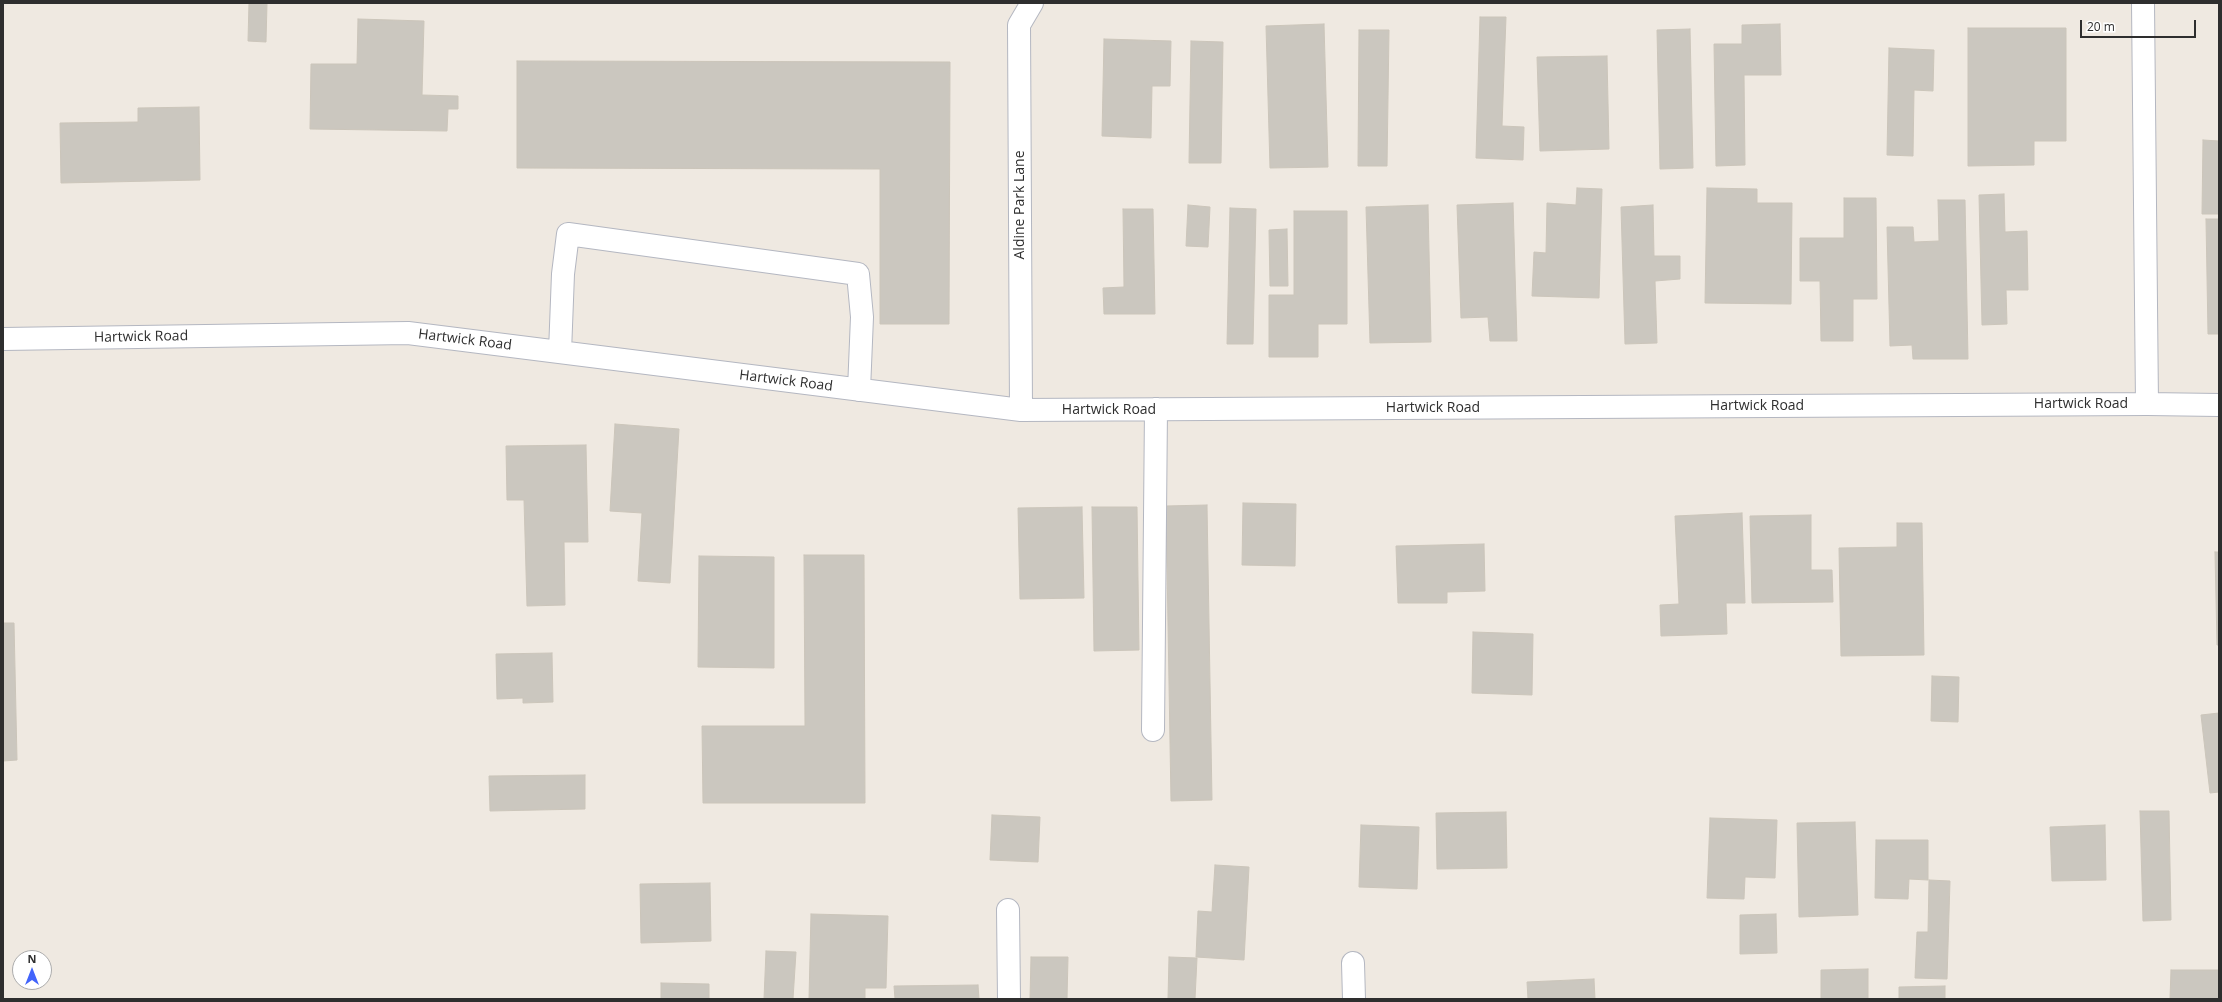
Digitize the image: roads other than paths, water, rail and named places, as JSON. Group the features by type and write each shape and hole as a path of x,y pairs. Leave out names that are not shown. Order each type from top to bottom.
{"street":[{"name":"Aldine Park Lane","path":"1021,410 1019,25 1032,3"},
{"path":"2143,3 2147,404"},
{"path":"560,352 563,274 568,234 858,274 862,317 860,390"},
{"name":"Hartwick Road","path":"3,339 408,333 1021,410 2147,404 2219,405"},
{"path":"1153,730 1156,409"},
{"path":"1008,910 1009,999"},
{"path":"1353,963 1354,999"}]}
